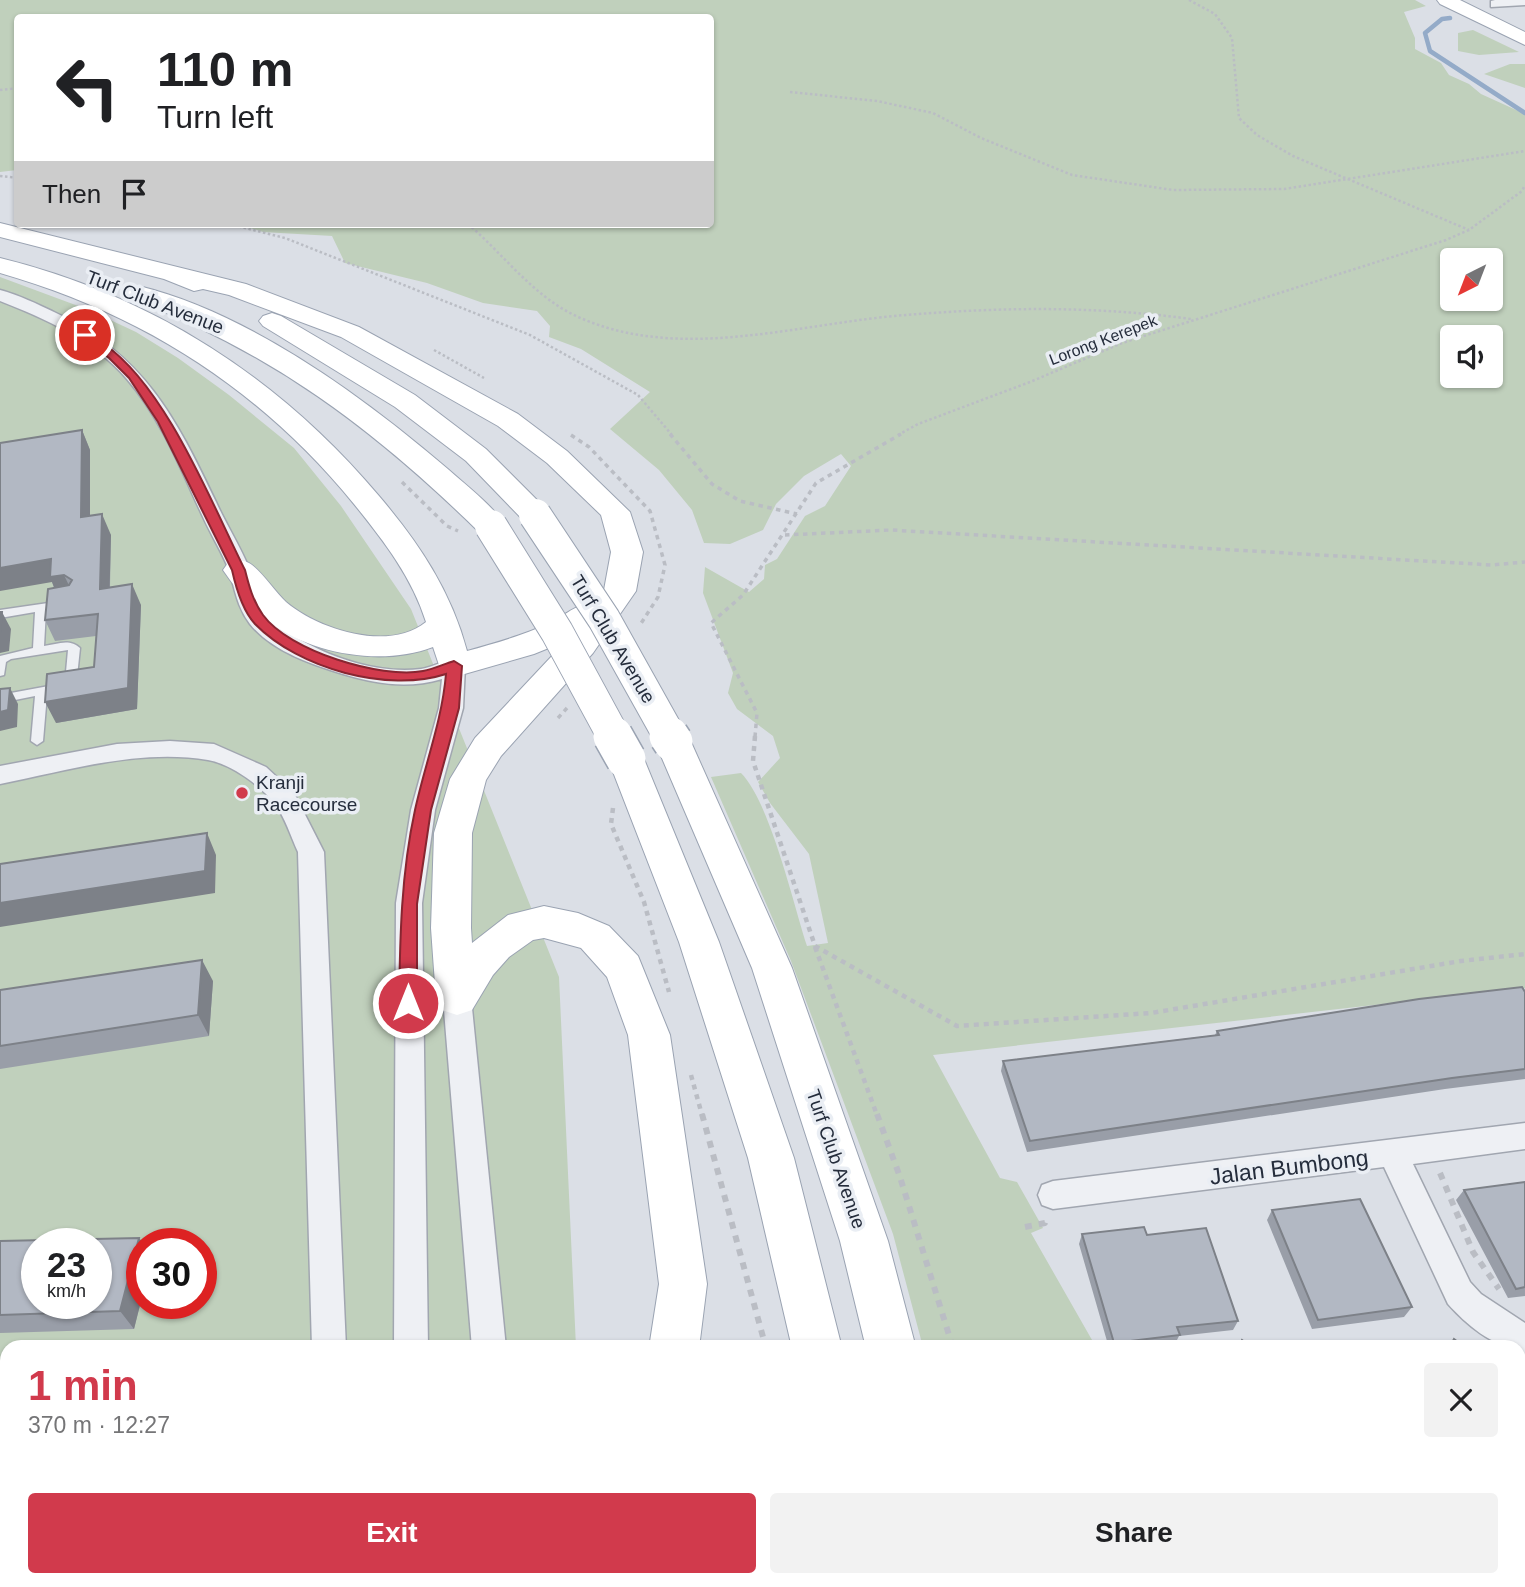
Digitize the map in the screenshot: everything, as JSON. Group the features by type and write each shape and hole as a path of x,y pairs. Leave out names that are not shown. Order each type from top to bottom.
{"main road":[{"path":"1446,0 1525,39"},
{"path":"1490,2 1525,18"},
{"name":"Turf Club Avenue","path":"0,230 173,274 256,312 405,401 476,455 535,515 604,619 674,742 772,968 864,1241 889,1340"},
{"name":"Turf Club Avenue","path":"0,251 63,267 145,294 231,332 313,380 378,425 440,475 491,526 557,632 626,759 699,942 771,1158 815,1340"},
{"path":"0,265 81,289 152,322 226,366 300,425 353,481 405,548 435,601 454,666 513,648 574,624 620,592"},
{"path":"173,274 237,289 350,332 508,420 557,457 615,512 626,552 620,592 581,645 488,747 468,779 453,833 451,928 457,998"},
{"path":"239,570 272,608 288,620 327,638 368,646 405,644 434,634 443,625"},
{"path":"457,998 479,963 495,946 522,926 544,922 578,929 595,937 624,968 649,1035 683,1284 675,1340"}],"street":[{"path":"1490,2 1525,1"},
{"path":"0,295 36,309 85,335 113,355 133,376 164,422 239,570 243,592 259,620 285,640 321,660 369,675 422,677 454,666 451,708 423,810 409,904 411,1340"},
{"path":"0,775 117,751 170,749 214,752 257,773 285,799 311,852 329,1340"},
{"path":"457,998 488,1340"},
{"name":"Jalan Bumbong","path":"1049,1209 1525,1136"},
{"path":"1393,1155 1459,1293 1470,1305 1522,1340"}],"lane":[{"path":"0,614 74,602"},
{"path":"38,651 41,608"},
{"path":"0,672 1,660 4,657 69,645 74,648 72,684 65,688 0,699"},
{"path":"37,741 41,692"}],"path":[{"path":"1189,0 1215,14 1232,38 1239,118 1257,135 1281,149 1469,230"},
{"path":"790,92 877,101 933,113 981,138 1072,175 1173,190 1284,189 1525,151"},
{"name":"Lorong Kerepek","path":"815,946 753,761 757,713 711,623 743,595 785,535 816,483 918,424 1030,382 1122,343 1446,240 1469,230 1522,191 1525,185"},
{"path":"245,228 285,238 530,335 638,395 712,484 740,501 797,514"},
{"path":"472,228 552,300 572,313 626,334 649,338 710,337 899,315 1027,308 1119,310 1195,320"},
{"path":"785,535 891,530 1492,565 1525,562"},
{"path":"815,946 957,1026 1151,1013 1461,961 1525,954"},
{"path":"815,946 900,1177 951,1340"},
{"path":"1430,1149 1473,1252 1501,1291"},
{"path":"1025,1227 1049,1209"}],"green space":[{"path":"0,0 1415,0 1426,6 1404,12 1415,38 1415,49 1441,63 1449,75 1469,84 1481,94 1525,114 1525,988 933,1055 1000,1178 1017,1182 1043,1228 1031,1233 1092,1340 921,1340 893,1234 791,961 711,777 741,773 752,787 771,829 807,946 828,943 809,854 770,803 758,782 780,758 773,736 737,709 728,693 733,673 703,593 705,567 749,592 764,579 765,565 777,559 805,516 825,506 851,466 841,454 804,476 776,504 763,530 730,544 704,543 692,510 659,470 610,429 650,392 581,349 549,337 550,326 537,311 483,303 427,283 345,263 332,236 263,232 250,228 714,228 714,14 14,14 14,170 0,172"},
{"path":"1473,30 1519,52 1479,55 1458,51 1458,33"},
{"path":"1510,64 1525,64 1525,88 1484,74"},
{"name":"Kranji Racecourse","path":"0,277 89,310 136,332 229,395 294,448 341,506 411,609 559,977 576,1340 0,1340"}],"building":[{"path":"82,430 81,517 102,514 100,589 132,584 128,688 45,702 47,674 94,667 98,614 45,620 48,589 69,585 72,580 64,575 50,577 51,559 0,568 0,443"},
{"path":"10,688 8,710 0,712 0,689"},
{"path":"207,833 205,871 0,903 0,864"},
{"path":"202,960 198,1015 0,1046 0,990"},
{"path":"1522,987 1525,992 1525,1069 1030,1141 1003,1061 1219,1035 1217,1031 1419,999"},
{"path":"1525,1182 1525,1287 1516,1289 1464,1190"},
{"path":"1360,1199 1412,1307 1318,1320 1272,1210"},
{"path":"1144,1227 1147,1235 1206,1228 1238,1321 1177,1327 1180,1335 1113,1340 1082,1234"},
{"path":"126,1238 126,1288 120,1311 112,1311 112,1239"},
{"path":"0,1241 21,1241 21,1314 0,1315"}],"waterway":[{"path":"1450,18 1442,19 1425,33 1430,51 1525,113"}],"place":[{"name":"Kranji Racecourse","path":"242,793"}],"route":[{"path":"85,335 113,355 133,376 164,422 239,570 243,592 259,620 285,640 321,660 369,675 422,677 454,666 451,708 423,810 409,904 408,1003"}]}
